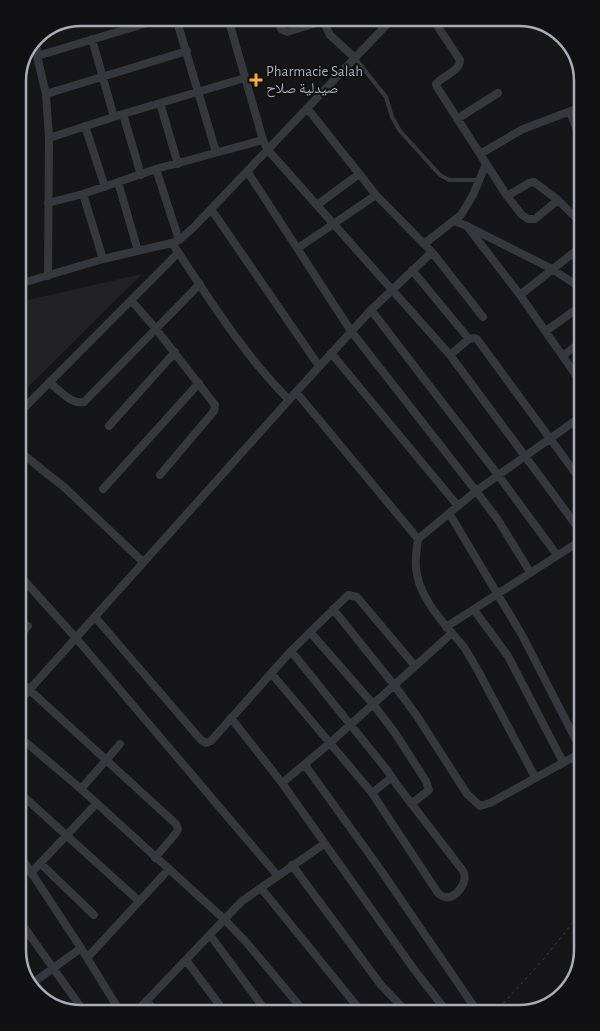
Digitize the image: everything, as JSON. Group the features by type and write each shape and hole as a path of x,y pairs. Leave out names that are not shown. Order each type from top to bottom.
{"street":[{"path":"37,56 138,26"},
{"path":"179,26 216,152"},
{"path":"230,26 267,149 450,355 574,520"},
{"path":"280,26 281,29 287,32 305,26"},
{"path":"326,26 330,35 355,58"},
{"path":"26,282 103,259 176,242 186,235 385,26"},
{"path":"437,26 460,60 460,64 458,68 436,84 507,196 528,220 534,219 558,200"},
{"path":"92,39 114,117"},
{"path":"37,49 46,94 50,138 48,276"},
{"path":"46,94 187,51"},
{"path":"50,138 245,78"},
{"path":"457,119 498,93"},
{"path":"160,103 178,164"},
{"path":"306,108 376,195 432,252 483,317"},
{"path":"480,154 523,129 573,111"},
{"path":"123,114 141,175"},
{"path":"84,126 105,187"},
{"path":"48,204 156,169 263,140"},
{"path":"424,244 461,215 468,206 486,164"},
{"path":"156,169 178,253 243,345 289,400"},
{"path":"247,171 351,331 498,520 530,572"},
{"path":"317,205 359,174"},
{"path":"118,182 138,250"},
{"path":"507,196 534,182 540,184 574,216"},
{"path":"83,194 103,259"},
{"path":"298,248 376,195"},
{"path":"212,209 320,366"},
{"path":"454,221 552,269 574,283"},
{"path":"467,226 520,295 574,372"},
{"path":"26,694 142,562 351,331 432,252"},
{"path":"26,406 178,253"},
{"path":"520,295 574,253"},
{"path":"412,270 469,339"},
{"path":"49,382 71,400 80,403 84,402 200,284"},
{"path":"131,300 213,400 214,410 160,475"},
{"path":"371,310 557,555"},
{"path":"546,332 574,311"},
{"path":"450,355 469,339 477,339 574,471"},
{"path":"563,356 574,347"},
{"path":"108,426 175,352"},
{"path":"331,353 458,506"},
{"path":"103,489 199,383"},
{"path":"296,392 418,539 416,568 421,588 449,630 464,647 536,777"},
{"path":"418,539 476,491 574,421"},
{"path":"26,456 64,487 142,562"},
{"path":"449,513 522,635 574,736"},
{"path":"282,783 305,765 415,666 449,630 474,610 574,545"},
{"path":"26,583 76,638 277,876"},
{"path":"95,617 201,740 206,743 211,741 291,651 348,595 357,597 415,666"},
{"path":"333,609 394,685 417,716 468,794 480,806 490,803 574,756"},
{"path":"474,610 508,656 563,762"},
{"path":"310,632 373,704 404,744 429,786 426,794 411,804"},
{"path":"272,673 372,793 438,893 444,897 450,897 462,887 464,873 351,724 291,651"},
{"path":"26,686 176,824 178,828 176,833 155,858"},
{"path":"231,718 282,783 413,968 442,1005"},
{"path":"26,742 81,789 224,919 246,942 299,1005"},
{"path":"81,789 120,744"},
{"path":"305,765 473,1005"},
{"path":"372,793 392,777"},
{"path":"26,799 138,902"},
{"path":"31,874 96,804"},
{"path":"142,1005 242,901 324,844"},
{"path":"40,864 94,915"},
{"path":"26,865 81,948 115,1005"},
{"path":"292,865 381,985 400,1005"},
{"path":"87,958 168,870"},
{"path":"260,888 356,1005"},
{"path":"26,930 79,1005"},
{"path":"210,935 262,1005"},
{"path":"36,981 81,948"},
{"path":"186,960 220,1005"},
{"path":"146,1001 150,1005"}],"lane":[{"path":"355,58 386,97 392,117 400,132 440,175 449,180 480,180"}],"path":[{"path":"502,1005 542,961 574,921"}],"shaded area":[{"path":"142,274 26,389 26,300"}],"place":[{"name":"Pharmacie Salah صيدلية صلاح","path":"256,80"}]}
